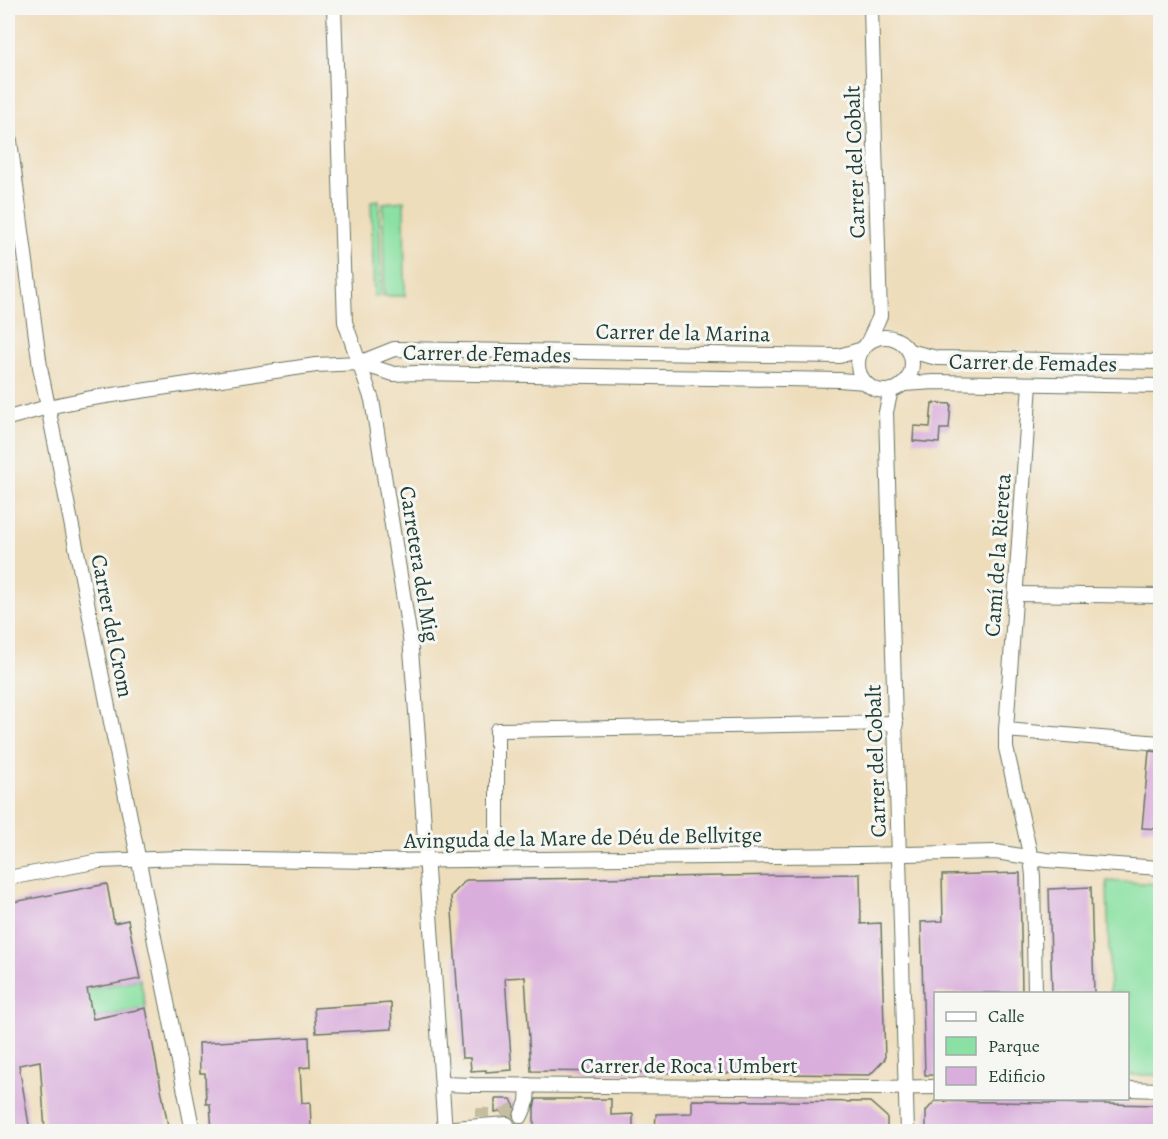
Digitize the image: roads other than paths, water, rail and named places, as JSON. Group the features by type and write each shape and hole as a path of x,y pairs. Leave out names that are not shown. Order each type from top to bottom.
{"street":[{"name":"Carretera del Mig","path":"334,8 345,322 372,400 410,638 442,1084 449,1130"},
{"name":"Carrer del Cobalt","path":"865,346 880,316 871,8"},
{"name":"Carrer del Crom","path":"8,126 40,367 193,1131"},
{"name":"Carrer del Cobalt","path":"880,316 893,338"},
{"path":"880,337 893,338 900,340 909,351 913,364 912,372 898,387 877,390 865,382 859,369 860,355 865,346 880,337"},
{"name":"Carrer de la Marina","path":"359,363 394,349 839,356 865,346"},
{"path":"909,351 937,358 1161,362"},
{"name":"Carrer de Femades","path":"8,418 86,399 316,365 359,363 394,374 865,382"},
{"name":"Carrer de Femades","path":"898,387 934,382 1161,386"},
{"name":"Camí de la Riereta","path":"1030,384 1006,748 1031,858 1035,992"},
{"name":"Carrer del Cobalt","path":"898,387 886,412 907,1131"},
{"path":"1016,594 1161,596"},
{"path":"497,860 497,730 896,723"},
{"path":"1006,730 1161,743"},
{"name":"Avinguda de la Mare de Déu de Bellvitge","path":"8,878 100,861 179,858 427,861 996,852 1046,861 1161,867"},
{"name":"Carrer de Roca i Umbert","path":"442,1084 934,1087"},
{"path":"522,1114 528,1085"},
{"path":"1129,1089 1161,1090"},
{"path":"449,1130 494,1122"}],"tunnel":[{"path":"482,1108 482,1117"},
{"path":"503,1116 516,1108"},
{"path":"512,1132 525,1124"}]}
